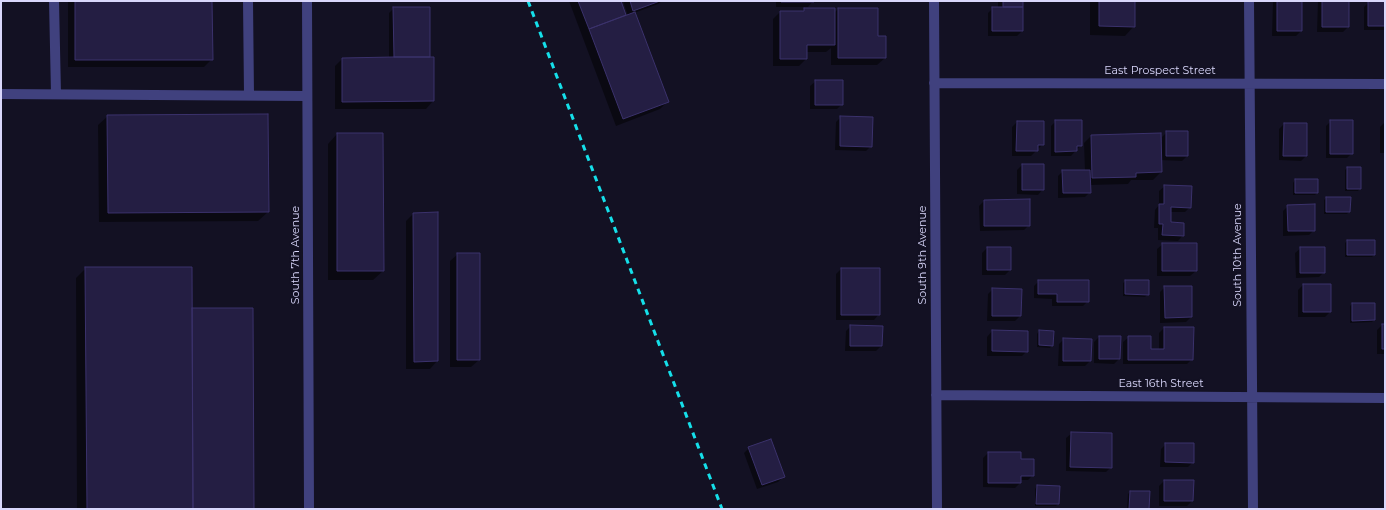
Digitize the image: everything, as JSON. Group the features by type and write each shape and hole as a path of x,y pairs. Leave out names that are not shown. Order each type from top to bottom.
{"street":[{"path":"54,1 56,94"},
{"path":"248,1 249,95"},
{"name":"South 7th Avenue","path":"307,1 309,509"},
{"name":"South 9th Avenue","path":"934,1 937,509"},
{"name":"South 10th Avenue","path":"1249,1 1253,509"},
{"name":"East Prospect Street","path":"934,83 1385,84"},
{"path":"1,94 307,96"},
{"name":"East 16th Street","path":"936,395 1385,398"}],"building":[{"path":"75,1 212,1 213,60 75,60"},
{"path":"578,1 621,1 626,15 589,29"},
{"path":"630,1 660,1 633,11"},
{"path":"814,1 814,2 781,2"},
{"path":"1003,1 1023,1 1023,7 1003,7"},
{"path":"1099,1 1135,1 1135,27 1099,26"},
{"path":"1277,1 1302,1 1302,31 1277,31"},
{"path":"1322,1 1349,1 1349,27 1322,27"},
{"path":"1368,1 1385,1 1385,26 1368,26"},
{"path":"393,7 430,7 430,57 394,57"},
{"path":"992,7 1023,7 1023,31 992,31"},
{"path":"804,8 835,8 835,45 807,45 807,59 780,59 780,11 804,11"},
{"path":"838,8 878,8 878,36 886,36 886,58 838,58"},
{"path":"635,12 669,102 623,119 589,29"},
{"path":"434,57 434,101 342,102 342,58"},
{"path":"815,80 843,80 843,105 815,105"},
{"path":"268,114 269,212 108,213 107,115"},
{"path":"840,116 873,117 872,147 840,146"},
{"path":"1055,120 1082,120 1082,146 1077,146 1077,151 1055,152"},
{"path":"1330,120 1353,120 1353,154 1330,154"},
{"path":"1017,121 1044,121 1044,145 1038,145 1038,151 1016,151"},
{"path":"1284,123 1307,123 1307,156 1283,156"},
{"path":"1166,131 1188,131 1188,156 1166,156"},
{"path":"337,133 383,133 384,271 337,271"},
{"path":"1161,133 1162,172 1136,173 1136,177 1092,178 1091,135"},
{"path":"1022,164 1044,164 1044,190 1022,190"},
{"path":"1347,167 1361,167 1361,189 1347,189"},
{"path":"1062,170 1090,170 1091,193 1063,193"},
{"path":"1295,179 1318,179 1318,193 1295,193"},
{"path":"1164,185 1192,186 1191,208 1171,207 1171,222 1184,223 1184,236 1162,235 1163,224 1159,224 1159,204 1164,204"},
{"path":"1326,197 1351,197 1350,212 1326,212"},
{"path":"1030,199 1030,226 984,226 984,200"},
{"path":"1315,204 1315,231 1288,231 1287,205"},
{"path":"438,212 438,361 414,362 413,213"},
{"path":"1347,240 1375,240 1375,255 1347,255"},
{"path":"1162,243 1197,243 1197,271 1162,271"},
{"path":"987,247 1011,247 1011,270 987,270"},
{"path":"1300,247 1325,247 1325,273 1300,273"},
{"path":"457,253 480,253 480,360 457,360"},
{"path":"85,267 192,267 193,509 87,509"},
{"path":"841,268 880,268 880,315 841,315"},
{"path":"1038,280 1089,280 1089,302 1057,302 1057,294 1038,294"},
{"path":"1125,280 1149,280 1149,295 1125,294"},
{"path":"1303,284 1331,284 1331,312 1303,312"},
{"path":"1164,286 1192,286 1192,317 1165,318"},
{"path":"992,288 1022,289 1021,316 992,316"},
{"path":"1352,303 1375,303 1375,320 1352,321"},
{"path":"192,308 253,308 254,509 193,509"},
{"path":"1382,324 1385,324 1385,349 1382,349"},
{"path":"850,325 883,326 882,346 850,346"},
{"path":"1164,327 1194,327 1193,360 1128,360 1128,336 1151,336 1151,349 1164,349"},
{"path":"992,330 1028,331 1028,352 992,351"},
{"path":"1039,330 1054,331 1053,346 1039,345"},
{"path":"1099,336 1121,336 1120,359 1099,359"},
{"path":"1063,338 1092,339 1091,361 1063,361"},
{"path":"1071,432 1112,433 1112,468 1070,467"},
{"path":"771,439 785,477 762,485 748,447"},
{"path":"1165,443 1194,443 1194,463 1165,462"},
{"path":"988,452 1021,452 1021,459 1034,459 1034,476 1021,476 1021,483 988,483"},
{"path":"1164,480 1194,480 1193,501 1164,501"},
{"path":"1037,485 1060,486 1059,504 1036,504"},
{"path":"1130,491 1150,491 1149,509 1129,509"}],"railway":[{"path":"528,1 722,509"}]}
